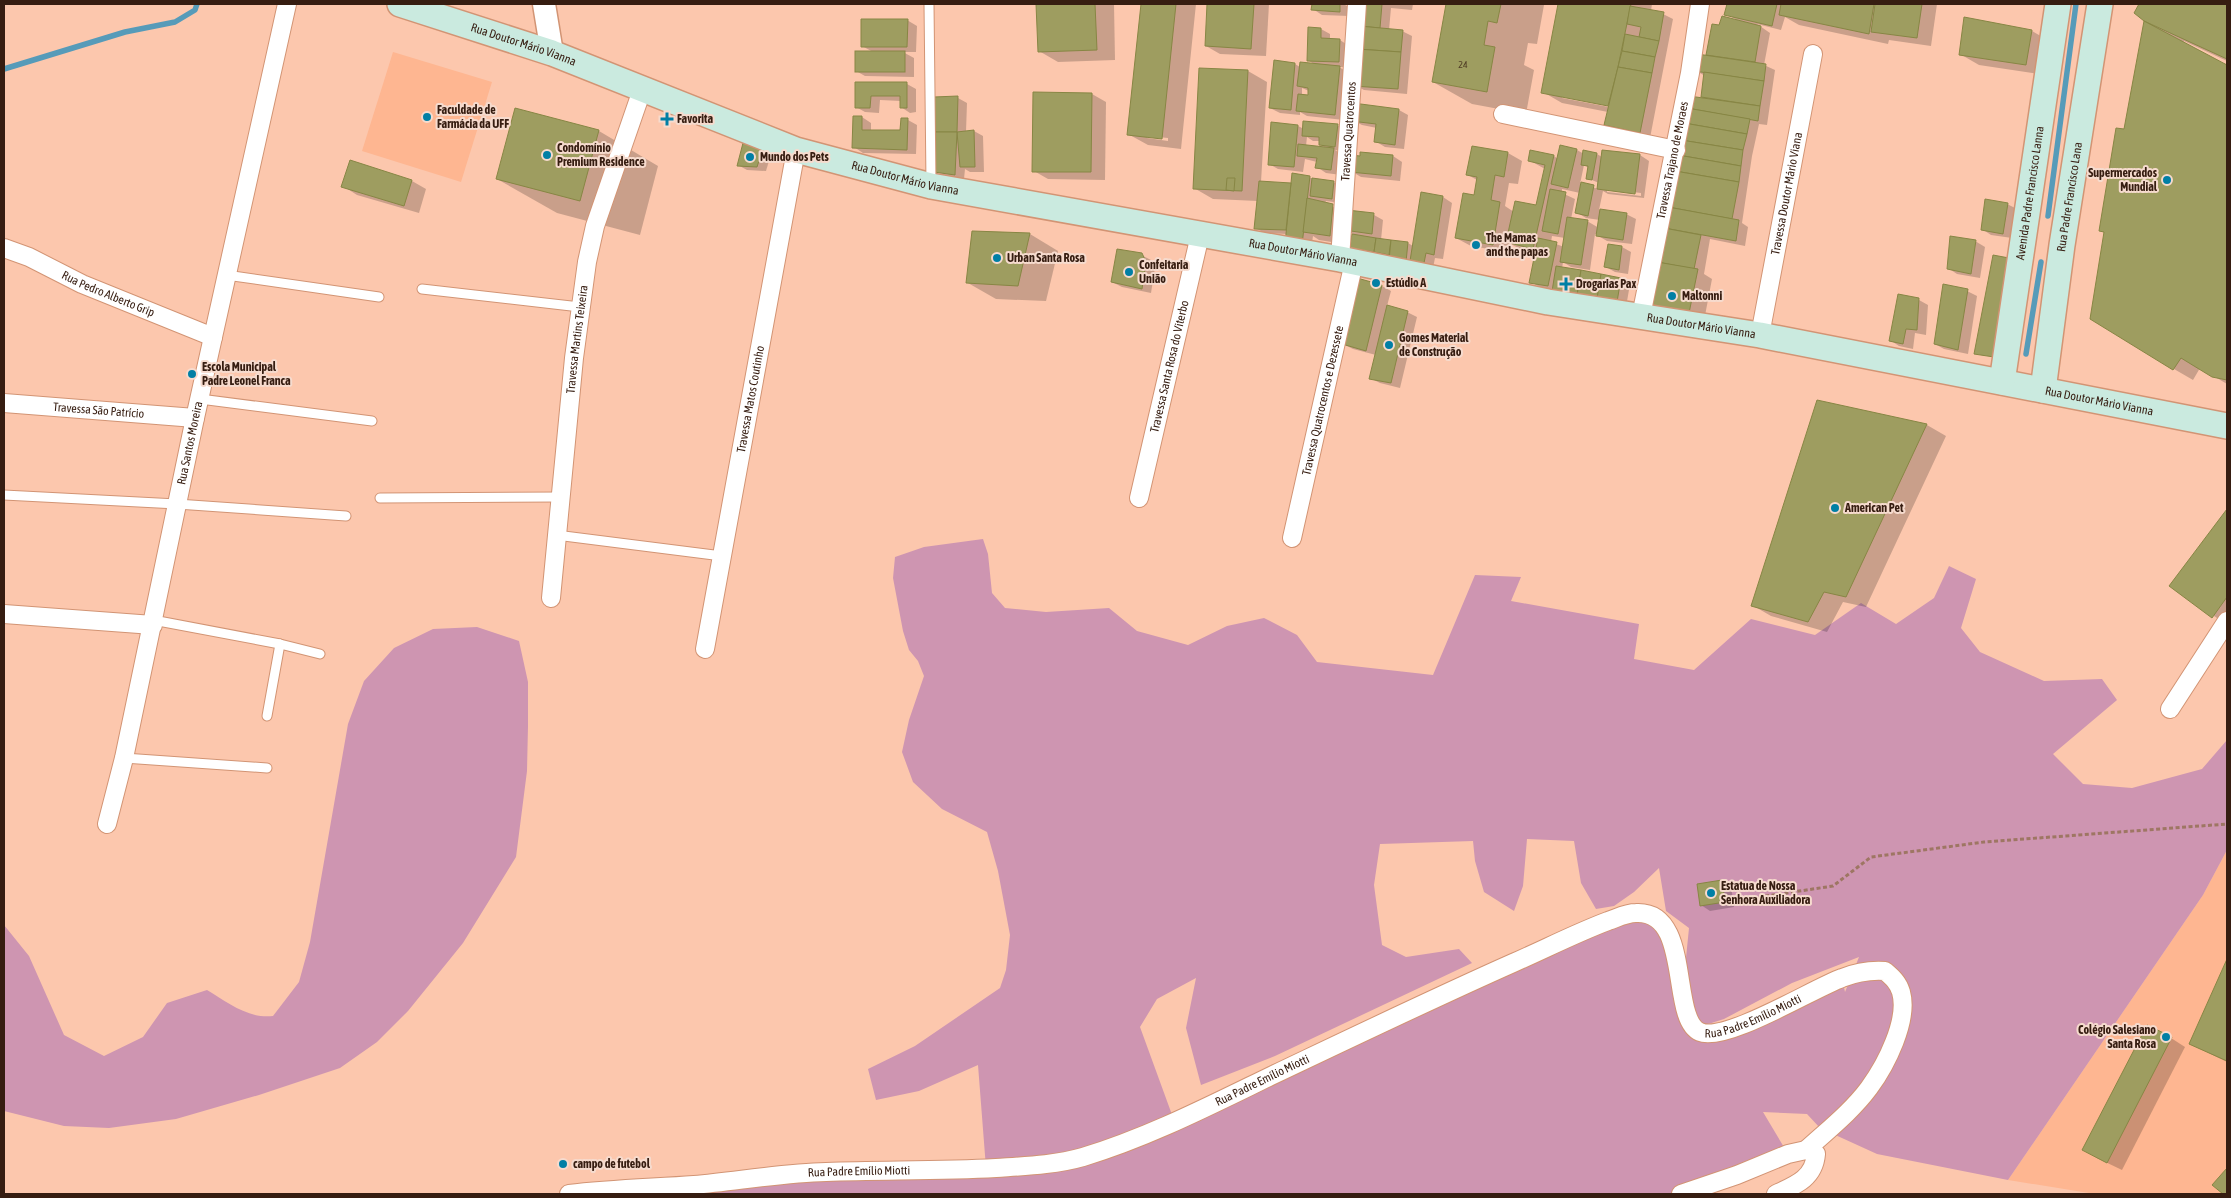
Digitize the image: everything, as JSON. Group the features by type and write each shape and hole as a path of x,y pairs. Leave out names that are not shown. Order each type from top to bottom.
{"main road":[{"name":"Rua Doutor Mário Vianna","path":"400,4 552,53 796,150 932,186 1347,260 1548,302 1760,335 2227,426"},
{"name":"Avenida Padre Francisco Lanna","path":"2002,382 2058,4"},
{"name":"Rua Padre Francisco Lana","path":"2043,390 2062,245 2100,4"},
{"path":"2024,237 2062,245"}],"street":[{"name":"Rua Santos Moreira","path":"107,824 124,758 195,418 287,4"},
{"path":"544,4 552,53"},
{"name":"Travessa Quatrocentos","path":"1347,260 1357,4"},
{"name":"Travessa Trajano de Moraes","path":"1640,316 1676,150 1700,4"},
{"name":"Travessa Doutor Mário Viana","path":"1760,335 1813,54"},
{"name":"Travessa Martins Teixeira","path":"551,598 580,307 595,226 642,90"},
{"path":"1503,114 1676,150"},
{"name":"Travessa Matos Coutinho","path":"705,650 796,150"},
{"name":"Travessa Santa Rosa do Viterbo","path":"1140,498 1200,235"},
{"name":"Rua Pedro Alberto Grip","path":"4,248 82,284 213,337"},
{"name":"Travessa Quatrocentos e Dezessete","path":"1292,538 1347,260"},
{"name":"Travessa São Patrício","path":"4,403 195,418"},
{"path":"4,614 153,623"},
{"path":"2170,709 2227,621"},
{"name":"Rua Padre Emílio Miotti","path":"569,1194 822,1172 947,1170 1027,1166 1082,1157 1175,1123 1428,1001 1594,927 1638,913 1649,914 1660,923 1667,933 1675,949 1686,1015 1690,1026 1706,1034 1720,1033 1742,1025 1842,978 1868,970 1885,970 1896,980 1901,992 1903,1011 1892,1049 1870,1087 1842,1118 1806,1150"},
{"path":"1681,1194 1737,1175 1788,1154 1806,1150 1816,1154 1815,1164 1811,1173 1799,1184 1776,1194"}],"lane":[{"path":"929,4 932,186"},
{"path":"226,275 379,297"},
{"path":"422,289 580,307"},
{"path":"200,399 372,421"},
{"path":"4,496 177,504 346,516"},
{"path":"380,498 560,497"},
{"path":"556,535 722,556"},
{"path":"153,623 280,644 320,654"},
{"path":"267,716 280,644"},
{"path":"124,758 267,768"}],"path":[{"path":"1733,901 1833,886 1871,857 1984,842 2227,824"}],"shaded area":[{"name":"Faculdade de Farmácia da UFF","path":"393,52 492,82 461,182 362,151"},
{"path":"983,539 988,554 992,593 1005,608 1046,612 1109,608 1137,631 1188,645 1227,626 1264,618 1297,635 1317,662 1433,675 1475,575 1521,577 1511,601 1639,624 1634,659 1694,670 1751,619 1815,635 1861,603 1896,624 1934,598 1949,566 1976,579 1961,628 1980,652 2044,681 2102,679 2117,700 2053,754 2083,784 2132,788 2202,769 2227,740 2227,850 2203,895 2008,1180 1877,1154 1820,1128 1807,1114 1763,1112 1788,1154 1681,1194 569,1194 986,1168 978,1065 919,1091 876,1100 868,1069 915,1046 1000,988 1006,970 1010,935 998,871 987,832 942,809 913,782 902,752 909,720 924,676 918,661 909,650 903,631 893,578 895,557 924,547","holes":["1527,839 1574,841 1581,883 1596,909 1614,906 1634,892 1659,868 1666,911 1689,928 1686,958 1686,994 1702,1026 1724,1019 1792,983 1859,957 1845,992 1842,978 1706,1034 1686,1015 1660,923 1626,915 1175,1123 1140,1027 1157,999 1196,978 1186,1028 1201,1085 1275,1056 1472,963 1459,949 1406,957 1382,945 1374,885 1380,844 1473,841 1475,861 1484,892 1514,911 1523,886"]},
{"path":"477,627 519,641 528,682 527,771 516,857 463,943 408,1011 377,1042 340,1068 259,1095 176,1119 109,1128 64,1126 4,1111 4,925 29,956 64,1035 104,1056 143,1037 167,1003 207,990 246,1012 255,1015 273,1016 299,982 310,942 348,724 364,681 394,648 433,629"},
{"name":"Colégio Salesiano Santa Rosa","path":"2227,850 2227,1194 2095,1194 2008,1180 2203,895"}],"building":[{"path":"1036,4 1095,4 1097,50 1038,52"},
{"path":"1141,4 1176,4 1162,139 1127,135"},
{"path":"1207,4 1254,4 1251,49 1205,46"},
{"path":"1312,4 1340,4 1340,12 1311,10"},
{"path":"1361,4 1382,4 1380,28 1359,26"},
{"path":"1446,4 1501,4 1497,23 1488,21 1484,45 1495,47 1487,92 1432,82"},
{"path":"1558,4 1631,4 1608,106 1541,93"},
{"path":"1727,4 1777,4 1772,26 1724,15"},
{"path":"1781,4 1874,4 1869,34 1779,15"},
{"path":"1875,4 1922,4 1917,38 1871,32"},
{"path":"2139,4 2227,4 2227,59 2144,21 2134,13"},
{"path":"1630,6 1664,12 1659,41 1639,37 1641,27 1627,24"},
{"path":"1722,16 1761,26 1755,62 1706,55 1712,24 1719,25"},
{"path":"1964,17 2032,30 2026,65 1959,55"},
{"path":"861,19 908,19 907,47 861,47"},
{"name":"Supermercados Mundial","path":"2144,21 2227,65 2227,380 2212,377 2181,358 2173,370 2090,319 2104,232 2099,231 2116,128 2124,129"},
{"path":"1359,26 1403,30 1401,52 1357,49"},
{"path":"1308,27 1321,28 1321,38 1340,39 1339,62 1307,61"},
{"path":"1625,34 1659,41 1655,57 1622,51"},
{"path":"1357,49 1401,52 1398,89 1353,86"},
{"path":"855,51 905,51 905,72 855,72"},
{"path":"1622,51 1655,57 1652,73 1618,67"},
{"path":"1697,54 1766,64 1764,81 1694,71"},
{"path":"1274,60 1295,63 1291,110 1269,108"},
{"path":"1300,62 1340,66 1335,115 1296,111 1298,94 1308,95 1308,88 1297,86"},
{"path":"1618,67 1652,73 1640,133 1604,125"},
{"path":"1199,68 1248,70 1242,191 1193,189"},
{"path":"1704,72 1764,81 1760,106 1701,97"},
{"path":"855,82 907,82 907,108 900,108 900,96 871,96 870,108 855,108"},
{"path":"1033,92 1092,93 1091,172 1032,172"},
{"path":"958,96 957,132 933,132 934,97"},
{"path":"1689,96 1760,106 1758,121 1687,108"},
{"path":"1353,103 1399,109 1395,145 1374,142 1376,124 1351,121"},
{"name":"Condomínio Premium Residence","path":"515,108 599,130 580,201 496,179"},
{"path":"1687,108 1750,119 1747,134 1684,123"},
{"path":"853,116 862,116 862,130 900,130 901,118 908,118 907,150 852,148"},
{"path":"1303,121 1338,124 1335,147 1319,145 1319,137 1302,136"},
{"path":"1271,122 1298,125 1294,167 1268,165"},
{"path":"1684,123 1747,134 1743,150 1681,140"},
{"path":"974,130 975,167 960,167 957,132"},
{"path":"933,132 957,132 955,175 934,172"},
{"path":"1681,140 1743,150 1741,166 1678,155"},
{"name":"Mundo dos Pets","path":"743,143 763,148 757,167 737,166"},
{"path":"1298,144 1334,148 1331,170 1315,168 1317,158 1297,156"},
{"path":"1560,145 1577,149 1568,188 1551,184"},
{"path":"1472,146 1508,152 1504,177 1495,175 1491,200 1500,202 1493,245 1455,238 1463,193 1474,195 1477,177 1466,175"},
{"path":"1530,150 1554,155 1533,249 1506,242 1515,201 1536,205 1545,165 1528,161"},
{"path":"1583,150 1597,153 1592,180 1586,179 1588,166 1581,165"},
{"path":"1602,150 1640,154 1635,194 1597,189"},
{"path":"1360,152 1393,155 1391,176 1350,172 1351,155 1360,156"},
{"path":"1678,155 1741,166 1739,182 1675,171"},
{"path":"350,160 412,180 404,206 341,187"},
{"path":"1675,171 1739,182 1732,219 1668,207"},
{"path":"1292,173 1310,176 1302,245 1285,244"},
{"path":"1227,178 1235,178 1234,191 1226,190"},
{"path":"1312,178 1334,181 1332,199 1310,196"},
{"path":"1259,181 1291,183 1286,230 1254,229"},
{"path":"1581,182 1594,185 1588,216 1575,213"},
{"path":"1550,189 1566,192 1558,234 1542,231"},
{"path":"1421,192 1443,196 1434,255 1426,253 1424,263 1410,261"},
{"path":"1307,198 1333,204 1330,236 1303,232"},
{"path":"1985,199 2008,203 2003,234 1981,230"},
{"path":"1668,207 1739,220 1736,241 1664,228"},
{"path":"1600,209 1627,213 1623,240 1596,236"},
{"path":"1347,210 1374,213 1372,234 1344,230"},
{"path":"1567,217 1588,220 1581,265 1560,262"},
{"path":"1664,228 1701,235 1694,269 1657,262"},
{"name":"Urban Santa Rosa","path":"972,231 1030,233 1018,286 966,283"},
{"path":"1352,234 1376,238 1374,252 1349,248"},
{"path":"1950,236 1976,240 1971,274 1947,269"},
{"path":"1376,238 1391,240 1389,255 1374,252"},
{"path":"1538,238 1557,242 1548,286 1529,283"},
{"path":"1391,240 1408,242 1406,262 1389,260"},
{"path":"1608,244 1622,246 1619,270 1604,267"},
{"name":"Confeitaria União","path":"1117,249 1142,253 1146,262 1142,289 1111,282"},
{"path":"1993,255 2009,258 1994,357 1974,354"},
{"name":"Maltonni","path":"1657,262 1698,269 1688,318 1648,312"},
{"name":"Drogarias Pax","path":"1556,266 1581,270 1576,302 1551,298"},
{"path":"1581,270 1601,274 1596,305 1576,302"},
{"path":"1601,274 1621,278 1616,308 1596,305"},
{"path":"1357,278 1382,285 1366,351 1342,344"},
{"path":"1943,284 1968,289 1958,350 1934,344"},
{"path":"1898,294 1919,298 1917,330 1906,329 1903,344 1889,341"},
{"name":"Gomes Material de Construção","path":"1387,305 1408,311 1391,383 1369,379"},
{"name":"American Pet","path":"1817,400 1927,424 1846,597 1824,592 1808,622 1751,606"},
{"path":"2227,509 2227,597 2212,618 2169,586"},
{"name":"Estatua de Nossa Senhora Auxiliadora","path":"1722,880 1725,902 1700,906 1697,884"},
{"path":"2227,959 2227,1061 2189,1044"},
{"path":"2147,1025 2172,1037 2107,1163 2082,1150"},
{"path":"2227,1168 2227,1194 2223,1194 2212,1185"}],"waterway":[{"path":"4,69 125,32 175,22 195,10 197,4"},
{"path":"2048,216 2076,4"},
{"path":"2026,354 2041,262"}],"place":[{"name":"Faculdade de Farmácia da UFF","path":"427,117"},
{"name":"Favorita","path":"667,119"},
{"name":"Condomínio Premium Residence","path":"547,155"},
{"name":"Mundo dos Pets","path":"750,157"},
{"name":"Supermercados Mundial","path":"2167,180"},
{"name":"The Mamas and the papas","path":"1476,245"},
{"name":"Urban Santa Rosa","path":"997,258"},
{"name":"Confeitaria União","path":"1129,272"},
{"name":"Estúdio A","path":"1376,283"},
{"name":"Drogarias Pax","path":"1566,284"},
{"name":"Maltonni","path":"1672,296"},
{"name":"Gomes Material de Construção","path":"1389,345"},
{"name":"Escola Municipal Padre Leonel Franca","path":"192,374"},
{"name":"American Pet","path":"1835,508"},
{"name":"Estatua de Nossa Senhora Auxiliadora","path":"1711,893"},
{"name":"Colégio Salesiano Santa Rosa","path":"2166,1037"},
{"name":"campo de futebol","path":"563,1164"}]}
